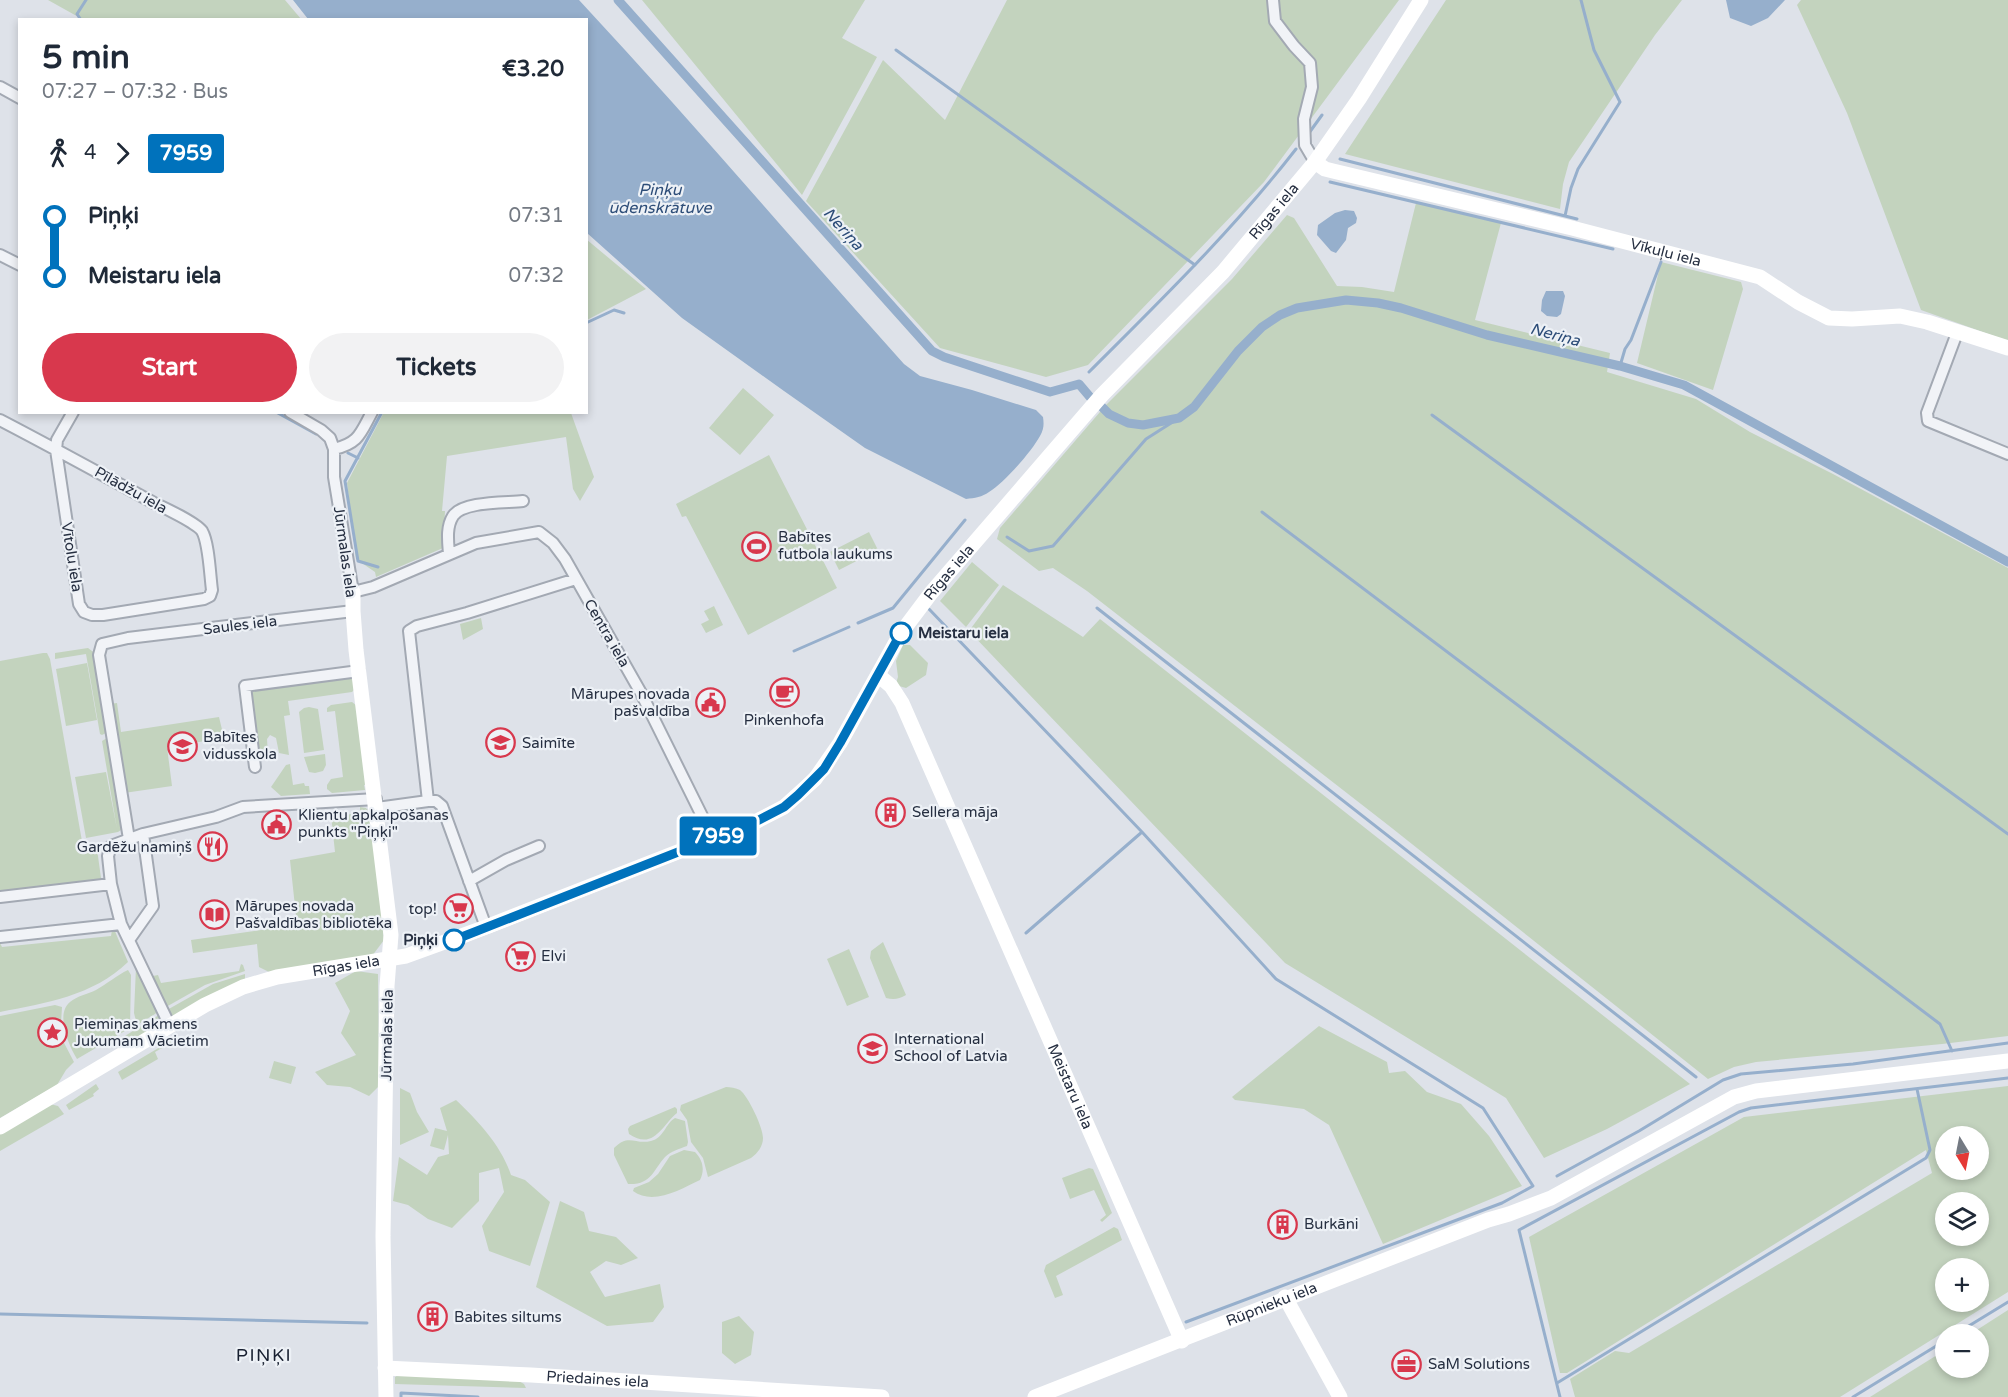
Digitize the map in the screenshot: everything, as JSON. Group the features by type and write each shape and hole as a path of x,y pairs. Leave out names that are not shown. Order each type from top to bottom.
{"street":[{"path":"1273,0 1275,21 1310,63 1312,87 1304,119 1305,145 1315,162"},
{"name":"Rīgas iela","path":"0,1127 218,998 253,984 285,975 406,956 713,838 773,813 798,795 815,779 840,743 901,633 931,593 1095,403 1222,272 1315,162 1359,99 1421,0"},
{"path":"0,87 18,97"},
{"name":"Vīkuļu iela","path":"1315,162 1332,171 1572,228 1760,277 1798,303 1829,318 1900,316 1927,322 2008,348"},
{"path":"0,255 18,265"},
{"path":"1957,333 1927,413 1929,421 2008,454"},
{"name":"Vītolu iela","path":"71,414 57,440 56,450 79,604 84,612 103,615 204,599 210,596"},
{"path":"293,414 321,430 330,438 334,449 349,445 358,438 371,414"},
{"name":"Pīlādžu iela","path":"0,420 200,529 206,543 212,590 210,596"},
{"name":"Jūrmalas iela","path":"334,449 334,477 353,592 359,671 391,935 387,986 383,1236 386,1397"},
{"path":"353,592 373,587 449,554 448,532 454,515 466,506 523,501"},
{"name":"Centra iela","path":"449,554 476,543 539,532 559,549 641,693 713,838"},
{"path":"428,801 410,631 417,626 576,579"},
{"name":"Saules iela","path":"129,839 99,655 102,644 128,638 353,611"},
{"path":"255,767 245,686 359,671"},
{"name":"Meistaru iela","path":"878,675 891,686 902,703 1182,1341"},
{"path":"170,1026 121,924 111,884 109,848 113,844 143,834 243,807 436,801 442,806 486,927"},
{"path":"129,940 153,906 143,834"},
{"path":"469,881 506,860 539,846"},
{"path":"0,897 111,884"},
{"path":"0,937 121,924"},
{"name":"Rūpnieku iela","path":"1035,1397 1182,1341 1285,1297 1551,1198 1734,1097 1756,1091 2008,1061"},
{"path":"1285,1297 1340,1397"},
{"name":"Priedaines iela","path":"385,1368 882,1397"}],"green space":[{"path":"48,0 285,0 300,18 80,18"},
{"path":"642,0 865,0 842,38 877,57 802,195"},
{"path":"1007,0 1399,0 1264,182 1088,365 1046,377 940,348 806,201 883,60 945,120"},
{"path":"1446,0 1682,0 1655,35 1569,162 1560,209 1345,154"},
{"path":"1801,0 2008,0 2008,341 1921,310 1847,113 1797,5"},
{"path":"1416,203 1501,223 1475,320 1610,353 1607,372 1696,399 1750,432 2008,568 2008,1036 1756,1062 1734,1067 1708,1079 1388,825 1087,591 1053,568 1039,571 997,539 1000,528 1106,405 1232,279 1287,215 1294,218 1337,286 1394,292"},
{"path":"588,241 646,289 588,319"},
{"path":"1661,262 1741,282 1743,289 1713,390 1637,363"},
{"path":"743,388 774,415 740,455 709,428"},
{"path":"383,414 571,414 594,477 580,501 573,489 566,437 447,456 442,511 445,511 443,548 376,577 375,572 356,559 347,483"},
{"name":"Babītes futbola laukums","path":"769,455 837,588 748,635 686,516 682,517 676,504"},
{"path":"869,532 878,550 839,570 830,552"},
{"path":"972,562 999,585 966,627 940,601"},
{"path":"1003,585 1083,637 1100,619 1690,1084 1607,1129 1544,1158 1506,1098 1285,963 969,631"},
{"path":"714,606 723,625 706,633 701,624 709,620 704,611"},
{"path":"481,618 483,629 463,640 460,624"},
{"path":"903,645 910,645 928,663 926,675 906,688 896,683 898,677 896,661"},
{"path":"88,648 96,654 108,732 102,735 86,654 55,659 55,653"},
{"path":"47,653 50,659 83,847 97,849 101,878 99,883 0,894 0,661"},
{"path":"87,663 97,720 66,726 56,669"},
{"path":"354,678 352,692 288,701 290,715 284,716 289,755 279,753 276,738 270,735 267,739 268,755 259,756 251,691"},
{"path":"352,702 357,706 368,784 364,785 365,790 332,793 327,789 331,779 343,777 335,711 327,712 327,708 331,705"},
{"path":"117,703 121,732 219,717 224,738 167,747 172,786 124,793 109,704"},
{"path":"309,707 318,709 324,750 304,753 299,712"},
{"path":"107,738 124,828 118,832 86,838 75,777 106,772 117,829 102,741"},
{"path":"325,754 326,765 323,771 309,772 304,757"},
{"path":"290,764 293,785 304,783 305,786 309,786 310,794 281,796 271,787 286,765"},
{"path":"360,807 366,808 371,814 384,940 372,956 269,972 259,967 257,944 193,953 191,940 297,925 290,860 335,852 331,815 360,814"},
{"path":"114,929 128,962 114,974 100,983 68,996 0,1012 0,943 2,947 111,936"},
{"path":"883,942 906,995 899,998 886,998 870,958 871,951"},
{"path":"849,949 869,997 847,1006 827,959"},
{"path":"241,964 245,971 205,985 166,1007 152,978 158,975 161,983 239,971"},
{"path":"136,967 158,1011 137,1025 134,1013"},
{"path":"128,970 131,975 130,1028 77,1059 65,1030 66,1007 73,1000 96,990"},
{"path":"356,971 378,974 379,1086 369,1096 350,1087 327,1085 315,1072 356,1055 341,1033 350,1011 335,983"},
{"path":"245,974 245,979 178,1016 172,1016 167,1010 213,984"},
{"path":"55,1005 62,1007 61,1023 48,1028 47,1036 62,1039 74,1062 57,1085 0,1118 0,1016"},
{"path":"159,1015 158,1026 124,1046 120,1039"},
{"path":"1319,1026 1387,1062 1389,1073 1405,1071 1427,1092 1461,1104 1489,1136 1522,1186 1383,1244 1329,1125 1304,1109 1235,1100 1232,1097"},
{"path":"177,1037 178,1039 155,1052 158,1059 122,1080 118,1072"},
{"path":"274,1061 296,1067 291,1084 269,1078"},
{"path":"96,1084 99,1089 93,1094 94,1096 69,1110 66,1105"},
{"path":"2008,1086 2008,1292 1989,1304 1989,1258 1935,1258 1935,1312 1976,1312 1957,1324 1935,1324 1935,1338 1840,1397 1575,1397 1570,1379 1615,1351 1629,1353 1932,1173 1926,1150 1567,1373 1560,1373 1529,1237 1744,1117"},
{"path":"726,1087 740,1090 747,1098 761,1127 763,1141 760,1149 751,1158 708,1177 703,1158 691,1142 687,1120 680,1110 681,1105"},
{"path":"400,1088 410,1093 417,1112 429,1132 400,1145"},
{"path":"456,1100 495,1144 511,1175 525,1180 550,1202 530,1266 489,1251 482,1226 504,1192 499,1168 479,1173 479,1201 452,1228 428,1219 408,1205 393,1201 399,1157 427,1175 438,1157 449,1154 448,1135 444,1150 430,1146 435,1128 447,1131 440,1108"},
{"path":"50,1104 58,1106 64,1114 0,1151 0,1133"},
{"path":"675,1107 677,1113 651,1138 645,1140 629,1134 630,1126"},
{"path":"675,1118 685,1121 687,1146 667,1155 647,1179 636,1184 628,1184 614,1155 614,1148 628,1140 651,1141 662,1134"},
{"path":"684,1150 695,1152 700,1158 703,1169 700,1180 658,1196 649,1197 633,1191 634,1188 649,1182 658,1174 670,1156"},
{"path":"1089,1168 1093,1169 1112,1213 1102,1222 1100,1220 1106,1215 1094,1190 1070,1199 1062,1178"},
{"path":"560,1201 584,1212 589,1231 616,1237 638,1258 621,1265 606,1261 590,1272 605,1297 660,1284 664,1307 653,1322 607,1326 536,1287"},
{"path":"1114,1227 1118,1229 1122,1240 1056,1276 1063,1295 1055,1298 1044,1271 1046,1265"},
{"path":"2008,1310 2008,1397 1870,1397 1935,1356 1935,1378 1989,1378 1989,1324 1986,1324"},
{"path":"739,1316 754,1332 751,1355 735,1364 722,1353 722,1322"},
{"path":"400,1374 517,1380 526,1388 395,1384 395,1377"}],"water":[{"name":"Piņķu ūdenskrātuve","path":"293,0 579,0 904,364 920,376 1036,410 1043,417 1040,436 1031,450 995,488 981,496 966,499 865,448 682,318 588,234 588,18 307,18"},
{"path":"1726,0 1785,0 1768,18 1751,26 1730,18"},
{"path":"1345,210 1354,211 1357,218 1356,223 1348,228 1346,240 1336,253 1331,251 1317,235 1318,225 1335,213"},
{"path":"1546,291 1563,291 1565,296 1561,314 1557,317 1547,316 1541,311"}],"waterway":[{"path":"80,18 77,14 86,0"},
{"name":"Neriņa","path":"618,0 932,351 1050,392 1079,384 1090,397"},
{"path":"1565,216 1578,169 1620,102 1594,50 1581,0"},
{"path":"896,50 1195,265"},
{"path":"1309,133 1322,115"},
{"path":"1089,372 1222,236 1296,149"},
{"path":"1340,159 1577,219"},
{"path":"1330,182 1613,249"},
{"path":"1620,366 1661,262"},
{"name":"Neriņa","path":"1102,407 1109,414 1128,423 1143,425 1179,418 1194,407 1238,351 1262,327 1280,315 1297,308 1346,300 1378,303 1487,335 1620,366 1684,385 2008,562"},
{"path":"588,322 614,310 624,313"},
{"path":"280,414 316,434"},
{"path":"378,567 358,561 345,481 381,414"},
{"path":"1432,415 2008,834"},
{"path":"1007,537 1029,551 1053,546 1146,439 1179,418"},
{"path":"348,453 358,458"},
{"path":"1262,512 1940,1024 1952,1051"},
{"path":"858,623 893,608 965,520"},
{"path":"1097,608 1696,1077"},
{"path":"929,609 1142,832 1276,979 1483,1108 1533,1186 1502,1203 1186,1322"},
{"path":"794,651 849,627"},
{"path":"1026,933 1142,832"},
{"path":"1557,1176 1639,1131 1723,1080 1741,1074 1853,1064 2008,1043"},
{"path":"1560,1397 1519,1230 1739,1112 1751,1108 2008,1078"},
{"path":"1557,1383 1926,1158 1930,1150 1917,1089"},
{"path":"1972,1324 2008,1302"},
{"path":"0,1314 367,1323"},
{"path":"1853,1397 1935,1347"},
{"path":"401,1397 401,1393 478,1397"}],"bus line":[{"name":"7959","path":"454,940 757,821 784,807 824,769 901,633"}],"place":[{"name":"Babītes futbola laukums","path":"757,546"},
{"name":"Meistaru iela","path":"901,633"},
{"name":"Pinkenhofa","path":"784,693"},
{"name":"Mārupes novada pašvaldība","path":"711,703"},
{"name":"Saimīte","path":"501,743"},
{"name":"Babītes vidusskola","path":"182,746"},
{"name":"Sellera māja","path":"891,812"},
{"name":"Klientu apkalpošanas punkts \"Piņķi\"","path":"277,824"},
{"name":"Gardēžu namiņš","path":"213,847"},
{"name":"top!","path":"458,909"},
{"name":"Mārupes novada Pašvaldības bibliotēka","path":"214,915"},
{"name":"Piņķi","path":"454,940"},
{"name":"Elvi","path":"520,956"},
{"name":"Piemiņas akmens Jukumam Vācietim","path":"53,1033"},
{"name":"International School of Latvia","path":"873,1048"},
{"name":"Burkāni","path":"1283,1224"},
{"name":"Babites siltums","path":"433,1317"},
{"name":"SaM Solutions","path":"1407,1364"}],"district":[{"name":"PIŅĶI","path":"264,1355"}]}
